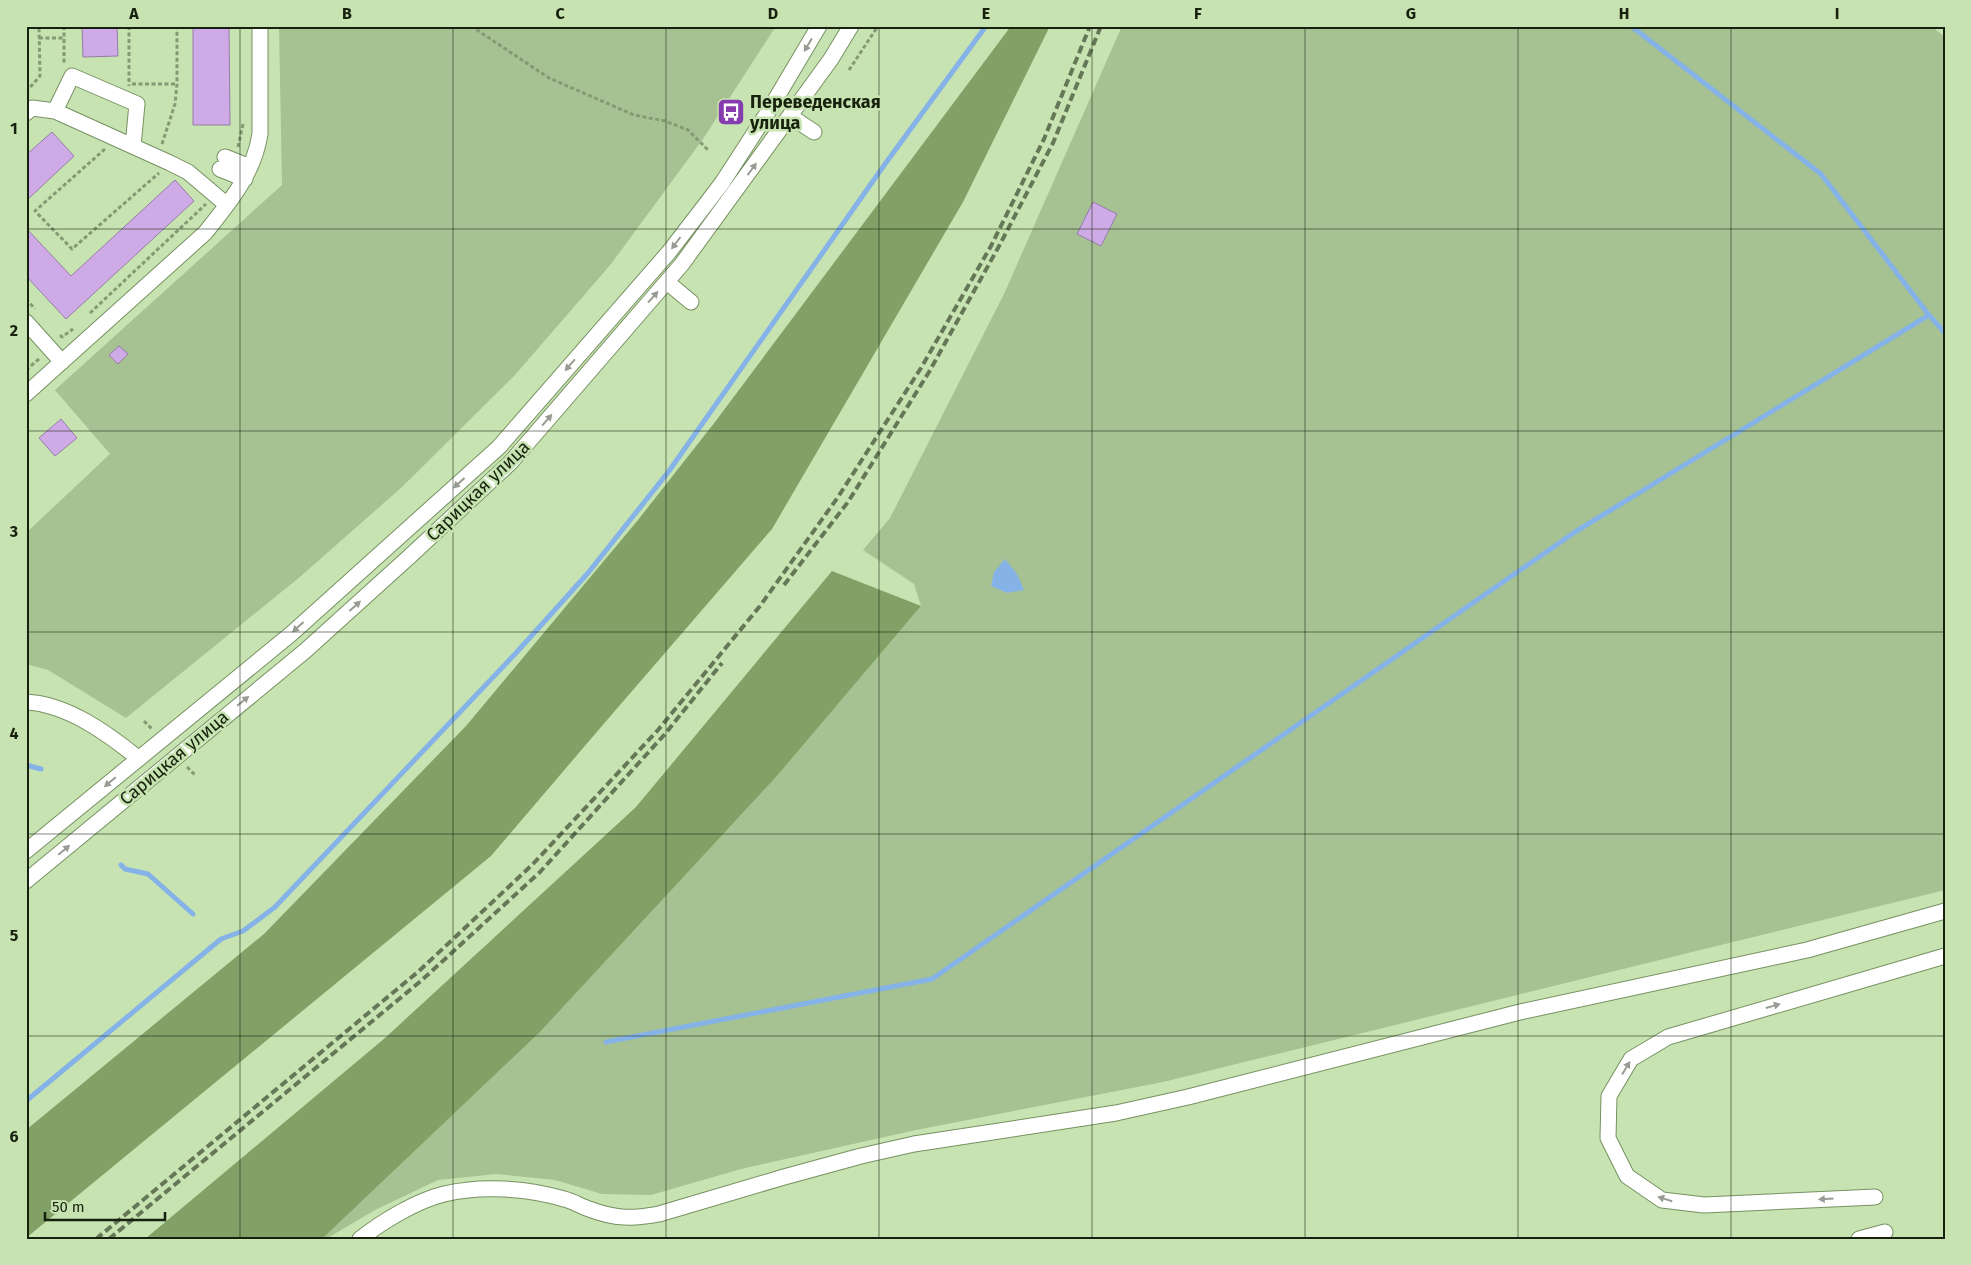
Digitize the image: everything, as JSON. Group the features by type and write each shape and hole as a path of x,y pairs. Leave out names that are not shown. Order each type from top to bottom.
{"street":[{"path":"26,394 205,232 227,205 248,173 257,150 260,134 260,26"},
{"name":"Сарицкая улица","path":"26,851 290,634 499,447 669,252 722,183 768,112 819,26"},
{"name":"Сарицкая улица","path":"26,882 304,650 410,557 511,462 667,282 698,242 831,60 845,29"},
{"path":"55,111 72,76 128,92 137,104 134,146"},
{"path":"26,113 32,108 55,111 134,146 188,172 214,196 227,205"},
{"path":"790,116 814,132"},
{"path":"226,162 248,173"},
{"path":"667,282 690,302"},
{"path":"26,322 62,362"},
{"path":"26,702 55,707 106,733 138,758"},
{"path":"360,1239 418,1204 444,1194 469,1190 518,1190 542,1193 566,1199 587,1209 622,1218 639,1218 660,1214 861,1156 914,1144 1116,1113 1170,1101 1520,1012 1807,950 1945,911"},
{"path":"1875,1197 1704,1205 1662,1200 1627,1176 1608,1138 1609,1096 1631,1059 1668,1037 1945,956"},
{"path":"1859,1239 1885,1232"}],"path":[{"path":"26,92 40,76 39,26"},
{"path":"64,26 64,70 72,76"},
{"path":"129,26 128,92 177,84"},
{"path":"116,139 35,211 72,249 164,160 177,84 177,26"},
{"path":"471,26 549,78 634,115 665,121 688,130 709,151"},
{"path":"849,70 878,26"},
{"path":"39,38 64,38"},
{"path":"226,162 240,139 244,121"},
{"path":"87,316 191,220 214,196"},
{"path":"26,299 38,312"},
{"path":"56,331 62,337 80,323"}],"green space":[{"path":"279,26 776,26 703,139 611,264 515,375 402,487 301,576 126,718 48,670 26,664 26,533 110,454 55,390 282,185"},
{"path":"1011,26 1050,26 963,202 772,529 491,856 26,1238 26,1130 264,934 466,726 638,520 715,422"},
{"path":"1122,26 1931,26 1945,37 1945,890 1163,1082 916,1130 741,1169 651,1195 602,1194 555,1180 497,1174 438,1180 375,1210 326,1239 322,1239 540,1032 777,776 921,606 914,584 863,550 890,518 1004,294"},
{"path":"832,571 921,606 777,776 540,1032 322,1239 145,1239 385,1038 636,807"}],"water":[{"path":"1005,559 1017,574 1024,590 1007,593 991,586 994,572"}],"building":[{"path":"82,26 117,26 118,56 83,57"},
{"path":"193,26 229,26 230,125 193,125"},
{"path":"52,132 74,156 26,201 26,155"},
{"path":"175,180 194,201 66,319 26,276 26,228 71,276"},
{"path":"1093,202 1117,214 1101,246 1077,234"},
{"path":"119,346 128,354 118,364 109,355"},
{"path":"61,419 77,438 55,456 39,438"}],"waterway":[{"path":"26,1101 221,939 243,931 275,907 516,653 588,573 669,471 885,164 986,26"},
{"path":"1631,26 1821,174 1929,315 1945,333"},
{"path":"606,1042 932,979 1575,532 1929,315"},
{"path":"26,765 41,769"},
{"path":"121,865 125,869 148,874 193,914"}],"railway":[{"path":"96,1239 419,971 533,864 658,730 760,606 838,497 921,368 991,246 1044,139 1090,26"},
{"path":"784,585 848,502 929,372 998,248 1053,143 1101,26"},
{"path":"109,1239 422,980 540,872 665,734 722,663"}],"place":[{"name":"Переведенская улица","path":"731,112"}]}
